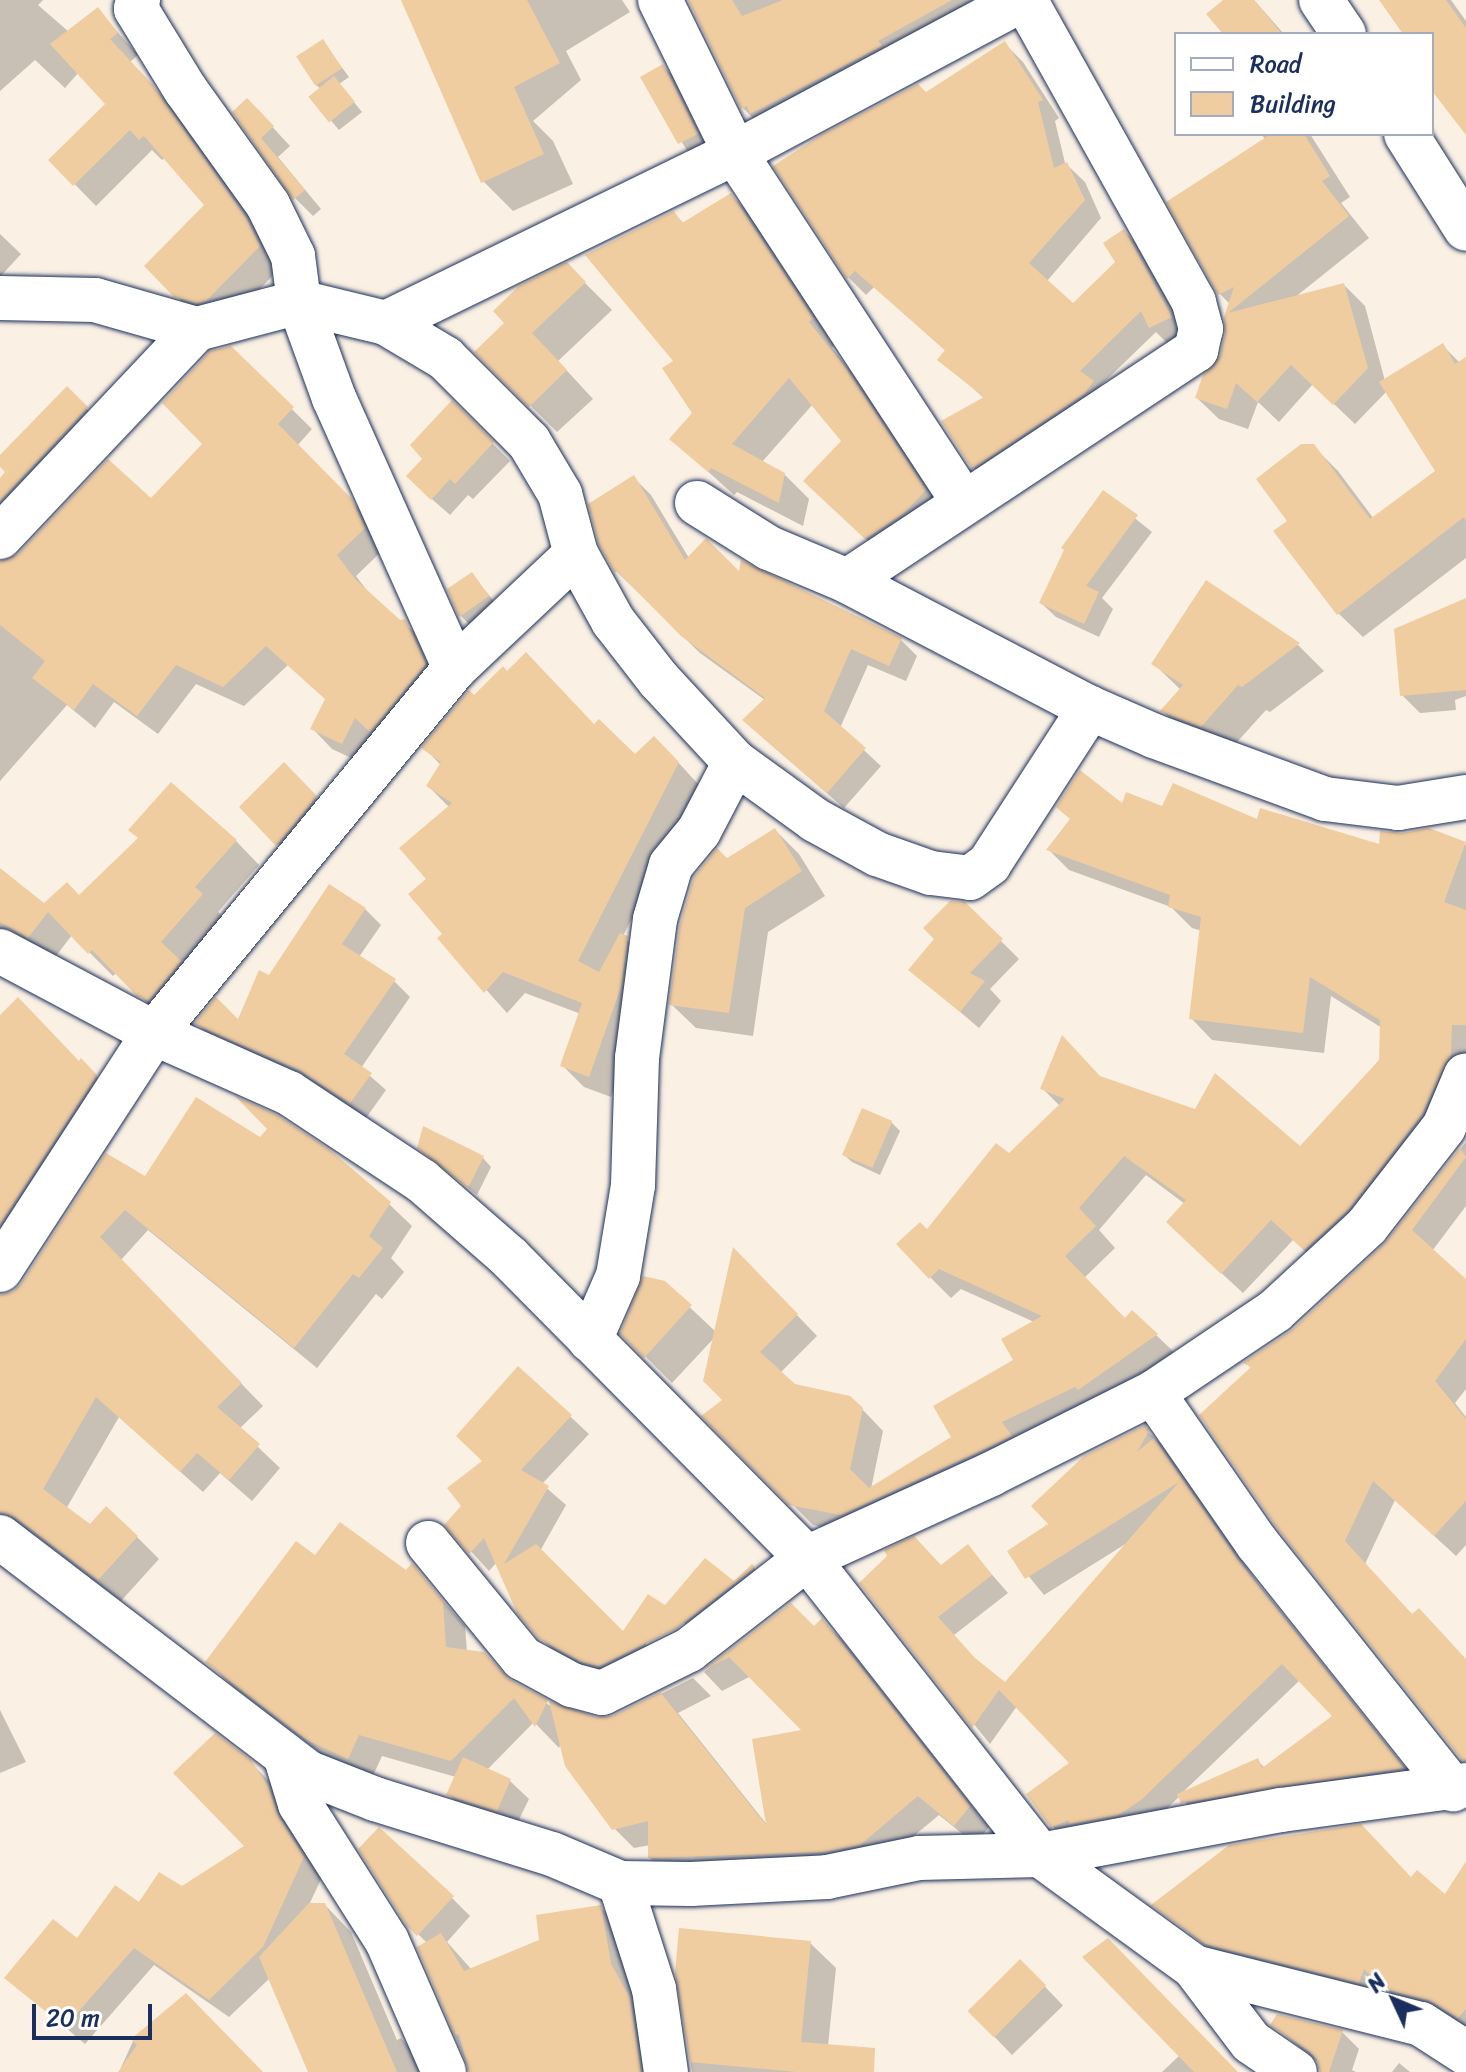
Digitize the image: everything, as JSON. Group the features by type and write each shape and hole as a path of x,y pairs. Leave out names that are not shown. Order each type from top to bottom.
{"street":[{"path":"138,0 136,9 185,89 268,205 293,256 299,302 334,398 455,668"},
{"path":"660,0 735,153 963,501"},
{"path":"386,323 735,153 1024,0 1194,302 1201,329 1196,350 963,501 847,581"},
{"path":"1321,0 1343,32"},
{"path":"1407,136 1466,229"},
{"path":"0,298 95,300 197,329 299,302 386,323 445,358 529,442 560,494 576,554 622,633 659,680 735,762 815,820 877,854 931,873 970,878 989,864 1090,708"},
{"path":"0,537 197,329"},
{"path":"697,503 769,548 847,581 1090,708 1154,736 1325,799 1398,808 1466,797"},
{"path":"0,1270 154,1033 455,668 576,554"},
{"path":"590,1340 618,1276 633,1185 637,1058 655,919 671,865 699,831 735,762"},
{"path":"2,955 154,1033 289,1093 422,1181 509,1257 807,1558 1040,1855 1194,1967 1251,2042 1295,2072"},
{"path":"428,1543 522,1658 572,1685 602,1693 689,1650 807,1558 991,1474 1153,1393 1275,1311 1367,1226 1455,1130 1466,1075"},
{"path":"1153,1393 1257,1543 1460,1787"},
{"path":"0,1537 309,1773 375,1799 552,1854 620,1883 691,1884 827,1877 919,1858 1040,1855 1281,1810 1460,1787"},
{"path":"286,1758 300,1804 387,1941 444,2072"},
{"path":"620,1883 654,1989 666,2072"},
{"path":"1194,1967 1421,2024 1466,2053"}],"building":[{"path":"401,0 527,0 560,63 514,87 544,154 481,183"},
{"path":"688,0 732,0 742,16 783,0 952,0 878,41 882,46 750,114 747,106 741,109"},
{"path":"1223,0 1254,0 1280,32 1221,32 1206,14"},
{"path":"1379,0 1446,0 1466,28 1466,135 1434,94 1434,32 1402,32"},
{"path":"98,7 118,33 110,39 153,85 246,218 260,246 206,301 197,303 174,297 144,266 204,205 144,136 139,140 130,130 73,186 48,160 105,104 50,44"},
{"path":"323,39 342,68 315,86 296,56"},
{"path":"1005,41 1043,100 1038,102 1054,168 1067,162 1085,200 1029,263 1073,303 1115,262 1103,243 1124,229 1172,317 1149,328 1141,311 1080,371 1094,381 1084,394 972,469 941,421 984,397 937,360 945,350 855,271 847,279 773,166 821,135 918,84 926,92"},
{"path":"663,64 698,134 678,144 640,77"},
{"path":"334,76 355,102 329,122 308,97"},
{"path":"247,98 274,126 261,138 305,190 293,200 232,112"},
{"path":"1268,136 1305,136 1330,176 1322,181 1349,216 1228,313 1344,283 1368,368 1333,405 1291,365 1257,402 1236,383 1227,409 1195,398 1203,375 1220,356 1225,334 1224,317 1234,287 1218,295 1166,202"},
{"path":"731,193 813,318 809,322 846,368 926,490 904,513 865,539 803,481 841,441 789,378 732,444 785,473 779,503 711,468 708,472 669,439 692,413 662,368 673,361 585,255 674,211 682,223"},
{"path":"567,262 586,282 532,333 567,370 529,407 474,352 504,323 493,311 519,286"},
{"path":"1443,343 1455,364 1466,357 1466,521 1464,517 1337,615 1273,531 1287,521 1256,479 1301,444 1314,444 1370,519 1435,471 1379,382"},
{"path":"231,346 294,407 278,424 352,499 365,528 337,555 355,579 400,620 405,619 426,664 370,732 355,718 342,744 310,729 325,699 266,646 223,687 176,665 137,716 93,684 74,710 32,678 45,661 0,625 0,561 18,554 108,459 151,498 202,444 162,403 210,351"},
{"path":"67,386 88,407 0,501 0,478 5,472 0,467 0,455"},
{"path":"452,400 494,442 455,484 450,479 431,500 406,476 422,459 410,445"},
{"path":"634,475 685,560 706,538 739,571 741,560 902,638 889,666 851,649 824,711 866,748 827,793 742,720 765,698 681,636 617,571 615,573 599,545 588,504"},
{"path":"1103,490 1138,515 1086,586 1099,592 1084,624 1039,603 1064,550 1061,548"},
{"path":"472,572 489,596 459,617 447,589"},
{"path":"1206,580 1300,643 1242,687 1238,685 1201,727 1160,711 1183,685 1151,664"},
{"path":"1466,598 1466,690 1400,696 1394,629"},
{"path":"526,652 594,724 599,719 635,754 654,736 679,762 578,961 599,972 620,933 628,936 621,987 589,1077 560,1066 582,1003 503,972 484,993 437,938 442,934 408,894 426,879 399,848 452,803 426,786 441,762 421,748 469,690 474,695 503,666 507,671"},
{"path":"284,762 317,796 276,846 239,807"},
{"path":"1080,770 1122,803 1126,792 1162,806 1173,783 1257,819 1260,808 1379,844 1380,831 1402,833 1429,828 1466,842 1444,902 1466,910 1466,1025 1452,1025 1451,1054 1422,1114 1349,1209 1304,1250 1271,1220 1221,1274 1166,1222 1186,1200 1124,1156 1079,1208 1096,1226 1065,1256 1125,1318 1132,1310 1158,1334 1078,1390 1075,1387 1002,1422 1012,1436 980,1451 841,1515 789,1505 701,1416 722,1400 703,1381 733,1247 798,1314 760,1352 795,1384 850,1396 863,1408 850,1469 869,1488 951,1437 933,1406 1013,1360 1001,1339 1042,1316 939,1269 929,1279 896,1244 920,1222 927,1229 996,1143 1009,1153 1065,1099 1040,1089 1062,1035 1100,1076 1195,1109 1215,1073 1300,1146 1379,1060 1380,1020 1310,977 1303,1033 1189,1019 1201,917 1168,907 1170,895 1046,850 1070,819 1056,807"},
{"path":"171,782 237,840 195,887 203,894 161,942 181,961 148,1001 137,996 92,950 88,954 48,912 28,938 0,922 0,868 44,903 67,882 79,895 138,838 128,830"},
{"path":"775,828 802,871 745,908 729,1013 669,1005 680,924 694,877 717,848 727,858"},
{"path":"329,884 366,908 342,944 396,979 344,1054 372,1073 350,1103 299,1070 194,1024 216,997 238,1019 259,970 269,975"},
{"path":"950,901 965,902 1003,939 970,973 985,981 960,1012 908,970 934,939 923,928"},
{"path":"18,997 79,1061 81,1058 97,1075 0,1224 0,1015"},
{"path":"235,1096 277,1115 330,1150 391,1202 369,1236 383,1248 359,1278 353,1274 294,1348 125,1210 100,1237 242,1383 217,1407 260,1444 229,1480 197,1453 180,1472 96,1397 43,1489 90,1524 106,1506 138,1536 98,1580 15,1517 0,1513 0,1295 12,1292 21,1284 106,1153 145,1176 196,1097 260,1137 267,1129"},
{"path":"862,1108 892,1121 872,1168 842,1155"},
{"path":"423,1126 484,1156 468,1188 417,1148"},
{"path":"1460,1148 1466,1157 1412,1230 1466,1279 1466,1339 1435,1381 1466,1419 1466,1501 1434,1536 1373,1481 1345,1541 1412,1614 1419,1608 1466,1659 1466,1761 1462,1760 1277,1528 1199,1415 1251,1367 1243,1363 1292,1330 1384,1244"},
{"path":"643,1276 665,1281 692,1305 644,1358 620,1334"},
{"path":"518,1366 572,1415 521,1470 549,1486 504,1564 536,1544 623,1631 648,1594 665,1605 705,1558 734,1581 752,1564 755,1567 676,1629 599,1666 581,1662 538,1638 517,1613 484,1538 469,1554 444,1525 461,1506 447,1488 482,1461 456,1436"},
{"path":"1145,1425 1149,1431 1137,1452 1154,1438 1237,1559 1404,1768 1181,1803 1177,1794 1258,1758 1262,1768 1332,1716 1282,1664 1141,1800 1118,1815 1070,1824 1068,1820 1051,1828 1026,1794 1069,1763 999,1690 972,1728 859,1583 887,1556 884,1550 914,1536 941,1565 968,1544 992,1575 938,1617 975,1658 1005,1682 1179,1482 1025,1579 1007,1551 1048,1524 1031,1506 1084,1456"},
{"path":"340,1522 406,1570 412,1563 443,1601 446,1647 484,1652 510,1680 548,1700 535,1727 514,1698 451,1761 359,1735 348,1759 307,1740 205,1662 296,1541 315,1555"},
{"path":"791,1603 814,1626 822,1618 970,1806 954,1826 918,1796 860,1845 824,1852 648,1858 648,1821 612,1830 565,1766 549,1701 596,1717 612,1716 660,1692 766,1825 752,1739 801,1730 729,1657 701,1672"},
{"path":"215,1733 251,1760 268,1786 279,1817 304,1857 263,1947 209,2000 134,1948 65,2027 4,1978 53,1919 77,1938 115,1885 139,1902 159,1872 182,1886 244,1846 173,1773"},
{"path":"463,1757 511,1779 497,1811 446,1795"},
{"path":"1361,1824 1411,1877 1417,1870 1445,1894 1466,1861 1466,2009 1458,2018 1428,2000 1384,1989 1364,1969 1359,1983 1205,1944 1151,1905 1229,1845"},
{"path":"379,1827 454,1896 417,1936 407,1926 358,1849"},
{"path":"309,1903 325,1903 397,2072 308,2072 259,1957"},
{"path":"601,1905 611,1964 630,1998 641,2072 469,2072 459,2034 455,2036 417,1947 441,1933 464,1971 539,1940 536,1915"},
{"path":"679,1928 811,1941 801,2042 875,2048 874,2072 796,2072 690,2062 675,1973"},
{"path":"1108,1938 1238,2072 1194,2072 1082,1957"},
{"path":"1020,1959 1046,1985 994,2037 968,2011"},
{"path":"186,1993 263,2072 118,2072 137,2045 131,2039"},
{"path":"1277,2014 1343,2030 1329,2072 1320,2072 1317,2060 1310,2052 1270,2025"}]}
